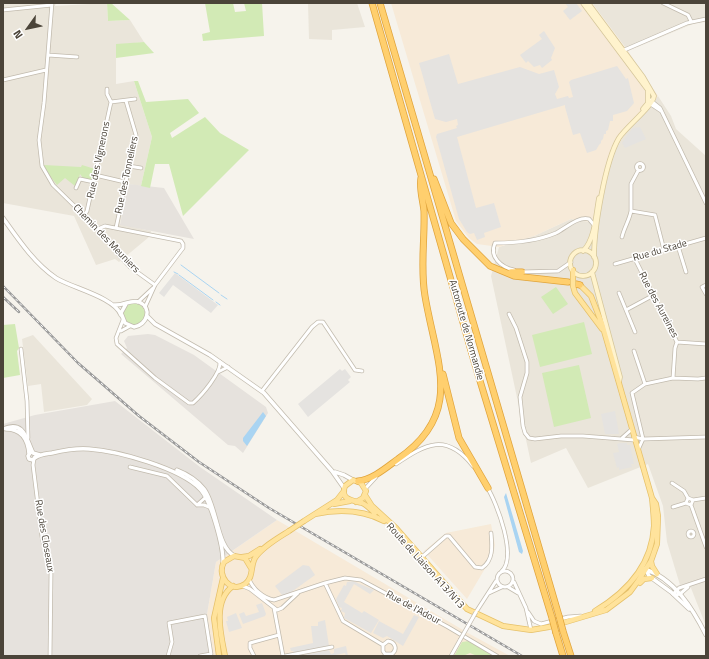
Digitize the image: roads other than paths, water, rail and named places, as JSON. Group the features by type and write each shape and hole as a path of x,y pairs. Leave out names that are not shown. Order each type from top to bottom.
{"highway":[{"name":"Autoroute de Normandie","path":"372,3 474,362 563,656"},
{"name":"Autoroute de Normandie","path":"380,3 571,656"},
{"path":"422,176 420,186 424,211 424,286 438,354 457,433 488,488"},
{"path":"431,177 435,180 451,224 463,239 490,266 507,274 570,280"},
{"path":"481,258 508,271 522,272"},
{"path":"356,480 375,474 408,452 419,443 433,425 441,400 438,354"}],"main road":[{"path":"583,3 652,90 650,102 623,132 612,152 605,179 594,256 596,264 592,272 620,377 618,382"},
{"path":"588,3 622,52"},
{"path":"583,251 588,245 594,225 604,170 610,152 623,129 650,102"},
{"path":"587,615 623,592 644,569 651,560 657,544 659,525 658,510 652,498 637,450 593,299 588,292 570,280 572,270 571,262 576,253 583,251 594,256"},
{"path":"572,270 582,276 592,272"},
{"path":"576,285 575,293 597,321 605,336"},
{"path":"277,539 249,556 236,556 228,559 223,564 221,570 223,578 227,583 233,586 241,586 250,579 251,568 256,556 288,531 338,499 348,482 356,480 363,484 365,495 362,499 356,502 340,502 326,507"},
{"path":"344,490 345,497 350,501"},
{"name":"Route de Liaison A13/N13","path":"365,495 372,506 396,528 467,610 496,624"},
{"path":"636,584 644,569 653,534 652,498"},
{"name":"Route de Liaison A13/N13","path":"356,502 365,505 384,521 463,610 481,621 512,628 531,630 549,627 587,615"},
{"path":"315,514 330,511 345,511 373,515 384,521"},
{"path":"242,557 248,561 251,568"},
{"path":"651,560 652,566 657,574"},
{"path":"219,656 214,618 223,578"},
{"path":"587,615 613,606 636,584 644,579 652,578"},
{"path":"225,656 220,633 220,612 226,592 233,586"}],"street":[{"path":"663,3 688,15 691,21"},
{"path":"3,10 52,4"},
{"name":"Chemin des Meuniers","path":"52,4 39,146 42,166 53,185 98,229 130,267 154,287"},
{"path":"622,52 691,21 706,20"},
{"path":"48,55 77,57"},
{"path":"3,80 46,70"},
{"path":"107,89 106,94 111,102 135,99"},
{"name":"Rue des Tonneliers","path":"116,228 136,131 126,101"},
{"name":"Rue des Vignerons","path":"84,216 87,211 94,182 111,102"},
{"path":"650,102 663,114 706,202"},
{"path":"129,166 142,168"},
{"path":"622,238 631,211 631,184 638,171"},
{"path":"95,176 125,182"},
{"path":"76,188 80,179 94,182"},
{"path":"631,211 655,215 664,250"},
{"path":"3,218 33,257 46,271 61,281 113,305 123,320 130,326 136,327 142,324 155,324"},
{"path":"571,262 560,270 522,272 507,268 494,258 493,249 495,243 518,242 541,238 560,231 582,218 589,219 594,225"},
{"path":"98,229 105,226 181,241 183,244 183,248 154,287 138,302"},
{"name":"Rue du Stade","path":"615,264 706,238"},
{"path":"678,246 686,272"},
{"name":"Rue des Aureines","path":"635,259 652,296 677,342 675,348 673,378"},
{"path":"706,285 702,287 706,294"},
{"path":"154,287 145,307 147,316 155,324 198,347 262,391 280,409 332,471 344,490"},
{"path":"618,293 635,332"},
{"path":"626,310 652,296"},
{"path":"113,305 126,304 132,301 138,302 145,307"},
{"path":"121,315 126,304"},
{"path":"509,314 516,328 527,362 527,373 520,397 523,426 525,433 529,438 535,439 561,436 634,439 706,437"},
{"path":"142,324 147,316"},
{"path":"123,320 116,340 117,344 156,378 189,403 195,402 217,373 220,362"},
{"path":"262,391 312,327 318,322 323,322 356,370 362,371"},
{"path":"119,333 130,326"},
{"path":"677,342 706,344"},
{"path":"21,349 27,401 28,438 33,455"},
{"path":"634,351 645,384"},
{"path":"217,373 228,367"},
{"path":"637,450 643,439 631,395 634,391 645,384 673,378 706,378"},
{"path":"21,432 28,424"},
{"path":"3,429 16,430 28,438"},
{"path":"622,438 631,430"},
{"path":"21,432 33,455"},
{"path":"365,489 372,480 420,448 436,444 449,446 460,452 488,488 498,511 506,541 506,564 451,656"},
{"path":"29,459 33,455 70,450 103,450 185,473 201,485 208,498 224,546 229,553 236,556"},
{"name":"Rue des Closeaux","path":"33,455 42,536 51,573 50,656"},
{"name":"Rue des Closeaux","path":"29,459 33,465"},
{"path":"130,467 166,476 197,505 209,507"},
{"path":"332,471 356,480"},
{"path":"672,483 684,491 688,498 693,500 706,498"},
{"path":"197,505 208,498"},
{"path":"208,498 209,507 222,550 223,564"},
{"path":"686,503 688,498"},
{"path":"693,500 691,505 700,530 704,534 706,547"},
{"path":"673,507 686,503 691,505"},
{"path":"693,533 700,530"},
{"path":"422,557 446,536 449,536 475,567 482,568 487,565 491,556 491,532"},
{"path":"644,569 657,574 680,594 706,635"},
{"path":"644,569 652,578 674,594 694,614"},
{"path":"501,572 510,572 534,622 540,624 568,617 587,615"},
{"name":"Rue de l'Adour","path":"277,599 345,578 361,580 448,626 497,656"},
{"path":"674,594 676,590 706,578"},
{"path":"250,579 257,590 268,598 277,599 283,602 276,617"},
{"path":"497,579 499,584 503,587"},
{"path":"508,587 514,580"},
{"path":"325,584 343,620 382,645"},
{"path":"241,586 250,589 273,607 281,608 300,592"},
{"path":"674,594 680,594 689,586"},
{"path":"486,596 503,587 508,587 513,589 521,597"},
{"path":"277,599 273,602 273,607 284,656 332,647"},
{"path":"528,612 531,630"},
{"path":"168,656 172,642 169,623 205,616 211,654 200,656"},
{"path":"254,656 250,648 250,643 279,635"},
{"path":"388,641 392,642 395,646 395,650 392,654 385,655 382,651 382,645 388,641"}],"water":[{"path":"263,412 266,416 247,446 243,441 243,438"},
{"path":"506,493 523,551 522,554 519,552 504,497"}],"waterway":[{"path":"181,265 219,293"},
{"path":"174,272 178,274"},
{"path":"179,275 213,300"},
{"path":"221,295 227,299"},
{"path":"216,302 220,305"}],"railway":[{"path":"3,286 78,363 139,416 199,462 269,508 522,656"},
{"path":"3,297 19,312"}]}
